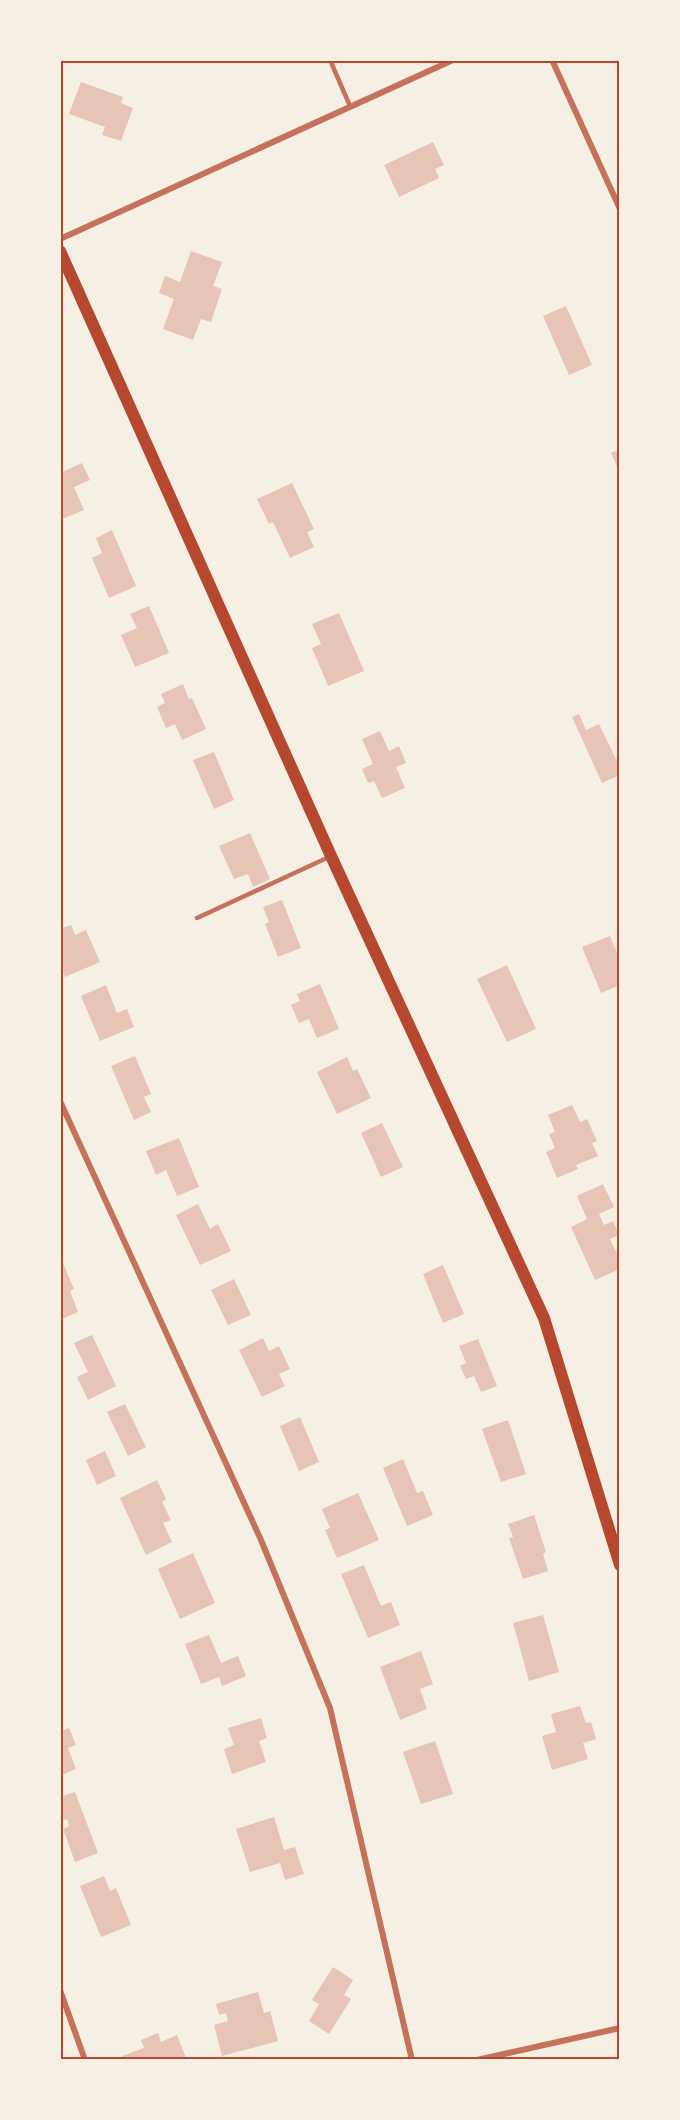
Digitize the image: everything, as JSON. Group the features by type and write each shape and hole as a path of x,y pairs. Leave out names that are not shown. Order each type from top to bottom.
{"main road":[{"path":"60,251 332,856 544,1318 620,1565"}],"street":[{"path":"60,239 453,60"},
{"path":"552,60 620,209"},
{"path":"60,1101 261,1540 330,1708 412,2060"},
{"path":"60,1990 85,2060"},
{"path":"477,2060 620,2028"}],"lane":[{"path":"330,60 350,106"},
{"path":"197,918 332,856"}],"building":[{"path":"81,82 123,97 121,103 133,108 121,141 102,135 105,127 69,114"},
{"path":"433,142 444,165 435,169 439,178 399,197 384,165"},
{"path":"191,251 222,262 213,286 222,289 211,322 201,319 193,340 163,329 174,299 159,293 165,276 180,282"},
{"path":"566,306 592,365 569,375 543,316"},
{"path":"620,449 620,473 611,453"},
{"path":"82,463 90,480 74,487 84,510 60,520 60,473"},
{"path":"292,483 314,529 307,532 314,547 290,558 273,522 269,524 257,499"},
{"path":"112,530 136,586 109,598 92,558 102,553 96,538"},
{"path":"149,606 169,653 135,667 121,635 137,628 130,614"},
{"path":"339,613 364,671 328,686 312,648 321,644 312,624"},
{"path":"183,684 206,729 182,740 175,724 166,728 157,707 165,703 161,694"},
{"path":"579,714 586,730 599,724 616,759 620,757 620,775 602,783 572,717"},
{"path":"380,731 389,751 399,746 406,763 396,767 405,788 382,798 374,781 368,783 362,769 373,764 362,739"},
{"path":"214,752 234,800 214,809 193,760"},
{"path":"250,833 270,879 253,887 248,874 234,879 219,846"},
{"path":"282,900 301,948 278,957 265,924 269,922 263,907"},
{"path":"71,925 75,935 86,930 100,962 65,977 60,964 60,929"},
{"path":"610,936 620,960 620,985 601,993 582,947"},
{"path":"507,965 536,1029 507,1042 477,979"},
{"path":"320,984 339,1029 317,1038 309,1019 299,1023 291,1005 300,1001 297,994"},
{"path":"106,985 117,1013 127,1009 134,1027 100,1041 81,996"},
{"path":"135,1056 151,1094 144,1097 151,1112 134,1120 111,1066"},
{"path":"347,1057 353,1071 357,1069 371,1098 337,1114 317,1072"},
{"path":"572,1105 580,1122 587,1119 597,1141 592,1143 598,1156 576,1165 578,1169 557,1178 546,1152 555,1148 549,1134 555,1132 548,1115"},
{"path":"382,1123 403,1167 381,1177 361,1133"},
{"path":"179,1138 199,1187 177,1196 166,1170 156,1175 146,1151"},
{"path":"603,1184 614,1207 599,1214 604,1225 613,1221 619,1235 610,1239 620,1260 620,1269 595,1280 571,1227 587,1219 577,1196"},
{"path":"198,1204 210,1229 218,1224 231,1251 200,1265 176,1215"},
{"path":"60,1256 74,1289 70,1291 78,1312 60,1320"},
{"path":"443,1265 464,1314 443,1323 423,1274"},
{"path":"234,1279 251,1315 228,1325 211,1290"},
{"path":"92,1335 116,1386 88,1400 77,1377 88,1372 74,1343"},
{"path":"263,1338 269,1351 279,1346 290,1369 279,1374 285,1386 262,1397 239,1350"},
{"path":"478,1339 497,1386 481,1392 474,1376 466,1379 460,1366 466,1363 459,1346"},
{"path":"125,1404 146,1447 128,1456 107,1412"},
{"path":"300,1417 319,1462 299,1471 280,1426"},
{"path":"508,1420 526,1474 501,1482 482,1429"},
{"path":"105,1451 116,1476 97,1485 86,1460"},
{"path":"403,1459 417,1493 423,1491 433,1515 407,1526 383,1468"},
{"path":"157,1480 166,1499 162,1502 171,1520 163,1523 172,1542 146,1555 120,1498"},
{"path":"358,1493 379,1540 337,1558 325,1530 330,1528 322,1509"},
{"path":"534,1515 546,1552 543,1554 548,1571 523,1579 509,1538 513,1537 508,1524"},
{"path":"193,1553 215,1603 180,1619 158,1569"},
{"path":"364,1565 381,1606 391,1602 400,1625 368,1638 341,1574"},
{"path":"543,1615 559,1672 529,1681 513,1623"},
{"path":"209,1635 221,1663 238,1656 246,1676 222,1686 219,1677 201,1684 185,1644"},
{"path":"421,1651 433,1684 420,1689 427,1709 400,1720 380,1667"},
{"path":"580,1706 586,1723 591,1722 596,1739 583,1743 588,1759 552,1770 542,1736 556,1732 551,1714"},
{"path":"261,1718 267,1738 259,1741 266,1762 232,1774 224,1749 234,1745 228,1728"},
{"path":"60,1726 62,1731 69,1728 76,1745 68,1748 76,1769 60,1776"},
{"path":"435,1741 453,1794 421,1804 403,1752"},
{"path":"75,1792 98,1853 75,1862 63,1829 69,1826 67,1819 60,1821 60,1797"},
{"path":"274,1817 284,1850 295,1847 304,1874 285,1880 280,1863 250,1872 236,1829"},
{"path":"104,1876 110,1891 116,1888 131,1925 101,1937 80,1886"},
{"path":"333,1967 353,1980 344,1995 351,1999 329,2034 309,2021 319,2004 312,2000"},
{"path":"258,1992 264,2013 270,2011 278,2041 222,2056 214,2025 228,2021 226,2013 219,2015 216,2004"},
{"path":"158,2033 161,2042 177,2035 187,2060 123,2060 122,2056 144,2048 141,2040"}]}
